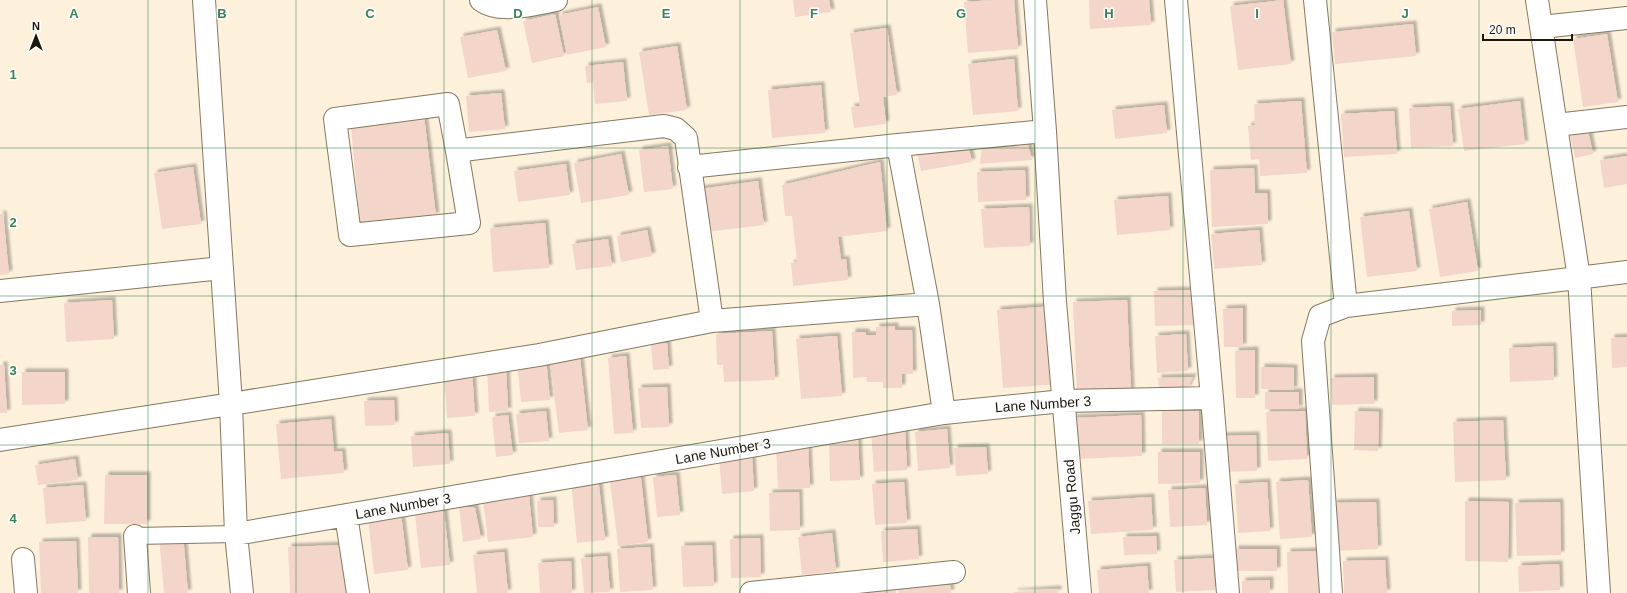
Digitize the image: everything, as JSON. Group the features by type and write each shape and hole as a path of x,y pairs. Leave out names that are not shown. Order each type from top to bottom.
{"street":[{"path":"204,0 231,404 236,534 242,593"},
{"path":"481,0 488,5 517,7 556,0"},
{"name":"Jaggu Road","path":"1035,0 1045,131 1055,302 1080,593"},
{"path":"1176,0 1228,593"},
{"path":"1315,0 1346,306"},
{"path":"1537,0 1580,278 1599,593"},
{"path":"1541,27 1627,18"},
{"path":"448,104 456,152 469,223 350,235 335,119 448,104"},
{"path":"1556,125 1627,117"},
{"path":"456,152 471,148 664,126 676,129 686,138 712,321"},
{"path":"689,167 1045,131"},
{"path":"898,145 928,304 944,413"},
{"path":"0,290 222,268"},
{"path":"1331,593 1313,341 1320,316 1346,306 1627,272"},
{"path":"0,440 539,355 712,321 928,304"},
{"name":"Lane Number 3","path":"236,534 944,413 1064,401 1212,398"},
{"path":"346,515 358,593"},
{"path":"135,536 139,593"},
{"path":"23,559 26,593"},
{"path":"751,593 954,572"}],"lane":[{"path":"135,536 236,534"}],"building":[{"path":"793,0 829,0 831,12 795,17"},
{"path":"1014,0 1018,49 968,53 964,2"},
{"path":"1089,0 1149,0 1151,25 1090,29"},
{"path":"1283,0 1291,64 1238,70 1230,6"},
{"path":"598,7 606,47 567,55 559,15"},
{"path":"555,14 564,56 532,63 523,21"},
{"path":"1413,24 1416,56 1335,64 1332,32"},
{"path":"887,28 897,95 883,97 886,124 854,128 851,107 860,106 850,33"},
{"path":"497,30 506,71 468,78 460,37"},
{"path":"1607,34 1618,102 1583,107 1573,39"},
{"path":"677,46 687,110 649,115 639,52"},
{"path":"1014,59 1018,111 973,115 968,64"},
{"path":"623,62 627,101 595,104 593,82 587,83 585,66"},
{"path":"821,85 825,133 772,138 768,90"},
{"path":"501,93 505,129 469,132 466,96"},
{"path":"1301,101 1307,173 1260,176 1259,159 1251,160 1248,126 1255,125 1254,104"},
{"path":"1520,101 1525,144 1464,151 1458,109"},
{"path":"1164,105 1167,133 1115,139 1112,110"},
{"path":"1450,106 1453,146 1411,148 1409,108"},
{"path":"1394,111 1397,154 1344,157 1341,114"},
{"path":"424,116 436,216 360,223 351,128"},
{"path":"1588,131 1593,154 1575,158 1570,135"},
{"path":"968,144 972,162 921,171 917,153"},
{"path":"982,144 1028,145 1032,160 980,164"},
{"path":"668,146 673,189 644,192 639,150"},
{"path":"621,154 629,195 581,203 574,163"},
{"path":"1627,156 1627,184 1604,188 1600,160"},
{"path":"880,162 887,231 838,237 841,260 846,259 848,280 793,286 791,263 797,262 792,216 785,216 782,185"},
{"path":"566,164 570,195 518,202 514,171"},
{"path":"193,167 201,224 162,229 154,173"},
{"path":"1254,168 1255,193 1267,193 1268,224 1212,227 1210,170"},
{"path":"1025,170 1026,200 978,202 977,172"},
{"path":"758,181 764,225 706,232 700,189"},
{"path":"1168,196 1170,230 1117,235 1114,200"},
{"path":"1467,202 1478,271 1440,277 1429,209"},
{"path":"1029,207 1030,246 984,248 981,209"},
{"path":"1409,211 1417,271 1367,277 1360,217"},
{"path":"0,214 3,214 9,274 0,275"},
{"path":"545,223 549,268 493,272 490,228"},
{"path":"647,230 652,256 621,262 617,236"},
{"path":"1259,230 1262,265 1214,269 1211,234"},
{"path":"608,239 612,266 576,270 572,244"},
{"path":"1195,290 1196,325 1155,326 1154,291"},
{"path":"112,300 114,339 66,342 64,303"},
{"path":"1127,300 1131,392 1077,394 1073,302"},
{"path":"1055,306 1060,384 1003,388 997,310"},
{"path":"1243,308 1243,347 1224,347 1223,309"},
{"path":"1481,310 1481,325 1452,326 1452,311"},
{"path":"895,326 895,330 912,330 913,374 902,374 902,388 883,388 883,382 867,382 866,377 853,378 852,332 866,332 866,335 876,335 876,327"},
{"path":"772,331 775,380 724,382 723,365 717,365 716,334"},
{"path":"1186,334 1188,371 1157,373 1155,336"},
{"path":"837,336 842,396 801,399 796,339"},
{"path":"1627,337 1627,367 1612,368 1611,338"},
{"path":"667,343 669,369 653,370 651,344"},
{"path":"1553,346 1554,380 1510,382 1509,348"},
{"path":"1255,350 1255,398 1236,398 1235,351"},
{"path":"626,356 633,433 614,434 608,358"},
{"path":"546,358 550,400 521,402 517,360"},
{"path":"580,358 588,430 559,433 550,362"},
{"path":"0,365 4,365 7,413 0,413"},
{"path":"506,365 508,411 489,412 487,366"},
{"path":"1261,367 1294,368 1294,390 1261,389"},
{"path":"472,371 475,416 447,418 444,373"},
{"path":"22,372 65,372 65,404 22,405"},
{"path":"1193,377 1187,389 1159,390 1158,378"},
{"path":"1374,377 1374,404 1332,405 1331,378"},
{"path":"667,387 669,427 641,428 638,388"},
{"path":"1265,392 1299,392 1299,409 1265,409"},
{"path":"394,400 395,425 365,426 364,401"},
{"path":"546,411 549,441 519,443 516,414"},
{"path":"1162,411 1199,411 1199,444 1162,444"},
{"path":"1305,411 1307,459 1268,461 1266,412"},
{"path":"1355,411 1379,412 1378,451 1354,450"},
{"path":"508,415 513,455 496,457 492,417"},
{"path":"1141,415 1142,456 1075,459 1073,418"},
{"path":"331,419 334,452 342,451 344,473 281,479 276,424"},
{"path":"1503,420 1506,480 1455,482 1453,422"},
{"path":"905,429 907,470 874,472 871,431"},
{"path":"947,429 950,468 918,471 915,432"},
{"path":"448,433 450,464 413,467 411,436"},
{"path":"1256,435 1257,471 1223,472 1222,436"},
{"path":"858,439 860,480 830,481 829,440"},
{"path":"808,445 810,488 778,489 776,447"},
{"path":"986,447 988,474 956,476 954,448"},
{"path":"1158,452 1200,452 1200,483 1158,484"},
{"path":"752,455 754,491 722,494 719,457"},
{"path":"75,459 78,480 38,485 35,465"},
{"path":"640,470 648,542 618,546 609,473"},
{"path":"105,475 147,475 147,524 104,524"},
{"path":"676,475 680,515 657,517 653,477"},
{"path":"598,477 605,540 577,543 571,480"},
{"path":"1308,480 1312,537 1280,539 1276,482"},
{"path":"904,482 907,523 875,525 872,484"},
{"path":"1267,482 1270,531 1238,533 1235,484"},
{"path":"83,485 86,521 46,524 43,488"},
{"path":"1205,488 1207,525 1170,527 1168,490"},
{"path":"799,492 800,530 770,531 769,493"},
{"path":"529,495 533,537 488,542 483,500"},
{"path":"1151,497 1153,530 1091,534 1088,501"},
{"path":"553,500 554,527 538,527 537,501"},
{"path":"1465,501 1509,502 1508,562 1465,561"},
{"path":"1376,502 1378,549 1335,551 1333,503"},
{"path":"1560,502 1561,555 1517,556 1515,503"},
{"path":"443,503 450,565 421,568 414,506"},
{"path":"459,506 475,508 481,539 463,542"},
{"path":"401,514 408,570 374,574 368,518"},
{"path":"917,529 919,559 883,562 881,531"},
{"path":"832,533 836,571 802,575 798,537"},
{"path":"183,535 188,593 164,593 159,537"},
{"path":"1156,536 1157,554 1124,555 1123,537"},
{"path":"88,537 118,537 119,593 89,593"},
{"path":"760,538 761,577 731,578 730,539"},
{"path":"76,541 78,593 41,593 39,542"},
{"path":"341,545 347,593 290,593 288,547"},
{"path":"712,545 714,586 683,587 681,546"},
{"path":"650,547 653,590 620,592 617,549"},
{"path":"1235,549 1277,549 1277,571 1235,571"},
{"path":"1318,551 1320,593 1288,593 1287,552"},
{"path":"504,552 508,593 477,593 473,555"},
{"path":"607,556 610,592 584,593 581,558"},
{"path":"1213,558 1215,590 1176,592 1174,560"},
{"path":"1385,560 1387,593 1344,593 1343,561"},
{"path":"571,561 572,593 540,593 538,563"},
{"path":"1559,564 1560,590 1519,592 1518,566"},
{"path":"1147,566 1149,593 1099,593 1097,570"},
{"path":"1270,580 1270,593 1242,593 1242,581"},
{"path":"950,585 951,593 899,593 899,587"},
{"path":"896,589 896,593 860,593 860,591"},
{"path":"1058,589 1058,593 1014,593 1014,592"}]}
